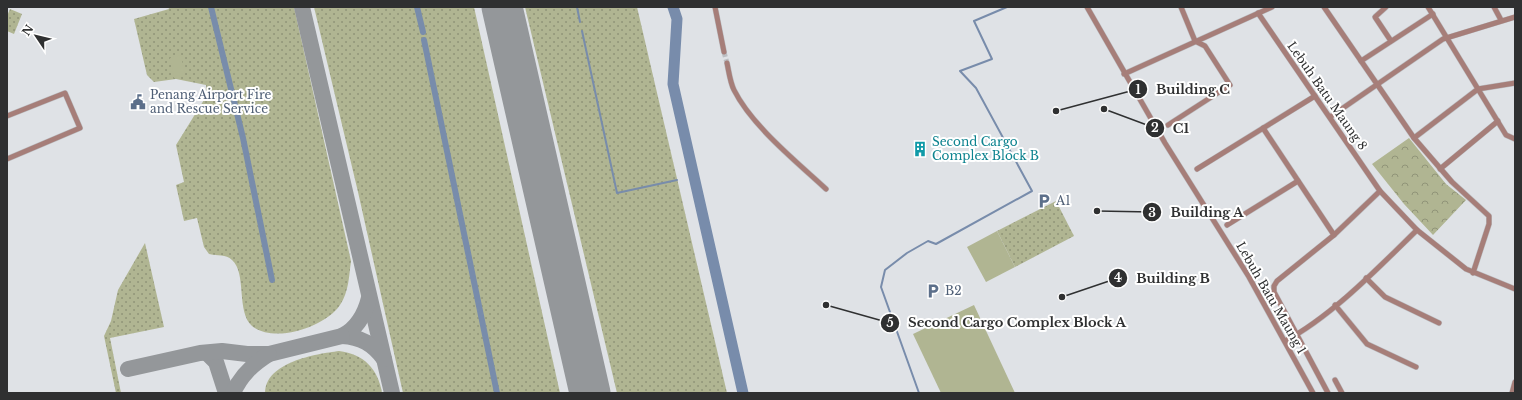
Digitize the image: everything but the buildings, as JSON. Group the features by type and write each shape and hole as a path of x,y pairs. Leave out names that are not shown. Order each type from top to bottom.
{"street":[{"path":"715,7 724,52"},
{"name":"Lebuh Batu Maung 1","path":"1087,7 1164,143 1249,276 1313,393"},
{"path":"1168,125 1230,85 1204,46 1196,41 1181,7"},
{"path":"1124,74 1272,7"},
{"path":"1324,7 1414,138 1440,169 1489,216 1489,224 1473,273"},
{"path":"1386,7 1375,18 1391,41"},
{"path":"1428,7 1448,37 1508,138 1515,139"},
{"path":"1494,7 1502,20"},
{"name":"Lebuh Batu Maung 8","path":"1258,13 1380,191 1417,230"},
{"path":"1361,61 1433,14"},
{"path":"1330,117 1448,37 1515,17"},
{"path":"727,63 734,89 741,102 770,136 826,189"},
{"path":"1414,138 1478,89 1515,82"},
{"path":"7,116 65,93 80,128 7,159"},
{"path":"1197,169 1315,96"},
{"path":"1440,169 1498,121"},
{"path":"1263,128 1334,235"},
{"path":"1227,225 1298,181"},
{"path":"1328,393 1298,334 1274,292 1274,286 1277,281 1334,235 1380,191"},
{"path":"1285,341 1298,334 1335,305 1417,230 1449,257 1473,273 1515,289"},
{"path":"1366,278 1385,297 1439,323"},
{"path":"1335,305 1367,344 1416,367"},
{"path":"1336,380 1342,393"},
{"path":"1512,393 1515,382"}],"green space":[{"path":"168,7 294,7 351,261 347,289 340,305 333,313 312,326 286,333 273,333 262,331 252,326 247,320 244,312 241,283 237,266 230,258 209,254 204,247 197,218 184,221 176,185 184,182 176,145 207,95 206,85 176,79 154,82 147,75 134,19 169,9"},
{"path":"314,7 474,7 560,393 403,393 358,192"},
{"path":"525,7 637,7 727,393 617,393"},
{"path":"10,9 22,14 14,34 7,31 7,16"},
{"path":"181,55 185,76 174,78 170,58"},
{"path":"1409,138 1446,184 1466,200 1433,235 1404,204 1372,164"},
{"path":"1056,201 1074,236 1015,267 997,231"},
{"path":"997,231 1015,267 986,282 967,247"},
{"path":"145,243 164,327 110,338 121,393 116,393 104,336 111,321 118,290"},
{"path":"974,305 1015,393 941,393 913,334"},
{"path":"339,351 356,355 363,359 377,377 382,393 265,393 267,382 273,374 282,367 305,357"}],"waterway":[{"path":"211,7 243,138 272,280"},
{"path":"417,7 423,32"},
{"path":"577,7 580,22"},
{"path":"673,7 677,19 673,84 743,393"},
{"path":"919,393 881,287 885,270 907,253 928,241 936,244 1032,191 976,88 960,71 992,59 974,21 1007,7"},
{"path":"582,31 617,193 677,180"},
{"path":"424,40 497,393"}],"taxiway":[{"path":"302,7 392,393"},
{"path":"369,298 365,310 357,325 342,336 355,338 366,342 371,345 384,359"},
{"path":"128,369 200,353 222,351 247,354 269,354 342,336"},
{"path":"207,353 216,362 226,393"},
{"path":"233,393 248,370 269,354"}],"runway":[{"path":"502,7 590,393"}],"tunnel":[{"path":"724,52 727,63"}],"place":[{"name":"Penang Airport Fire and Rescue Service","path":"138,102"},
{"name":"C1","path":"1104,109"},
{"name":"Building C","path":"1056,111"},
{"name":"Second Cargo Complex Block B","path":"920,149"},
{"name":"A1","path":"1044,201"},
{"name":"Building A","path":"1097,211"},
{"name":"B2","path":"933,291"},
{"name":"Building B","path":"1062,297"},
{"name":"Second Cargo Complex Block A","path":"826,305"}]}
